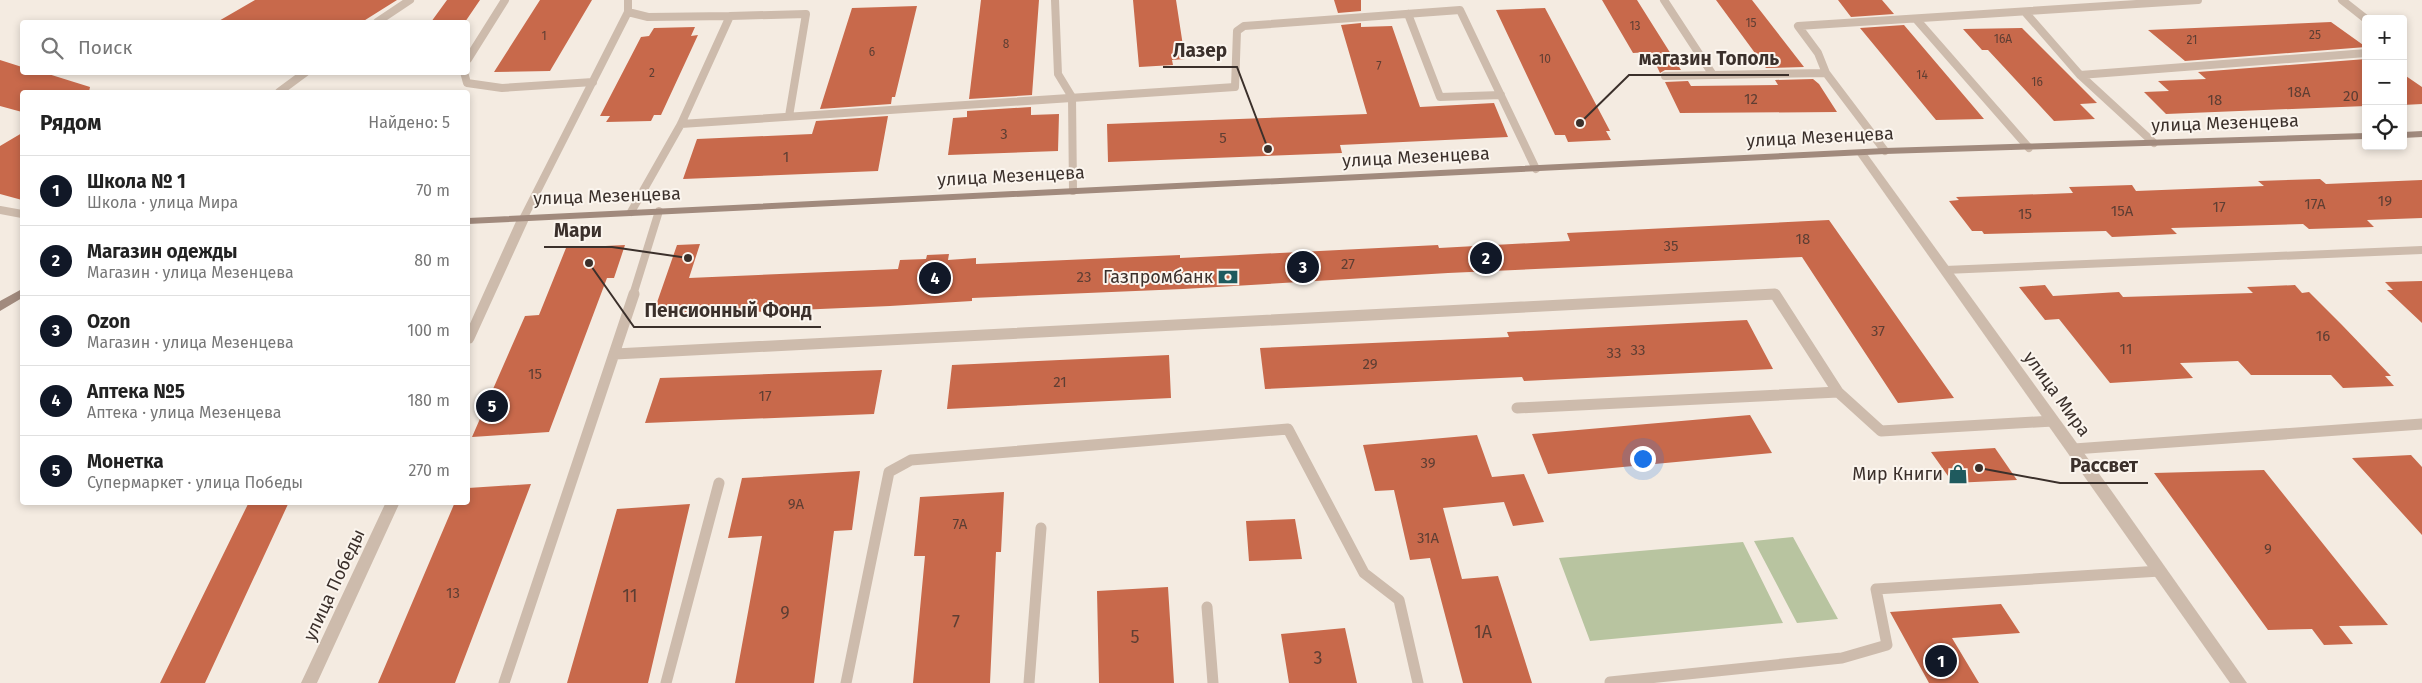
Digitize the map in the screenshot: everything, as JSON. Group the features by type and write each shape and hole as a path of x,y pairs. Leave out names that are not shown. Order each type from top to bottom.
{"main road":[{"path":"2407,135 2422,134"},
{"name":"улица Мезенцева","path":"470,221 1885,151 2362,136"},
{"path":"0,307 20,295"}],"street":[{"name":"улица Мира","path":"1861,153 2074,449 2239,683"},
{"path":"470,336 524,217"},
{"name":"улица Победы","path":"309,683 391,505"}],"lane":[{"path":"380,20 410,0"},
{"path":"470,56 505,0"},
{"path":"524,217 628,12 628,0"},
{"path":"1055,0 1058,74 1072,98 1074,191"},
{"path":"1664,0 1713,75"},
{"path":"1885,151 1826,73 1818,53 1798,26 2198,0"},
{"path":"2342,0 2362,16"},
{"path":"680,124 1235,87 1237,31 1244,26 1460,10 1536,169"},
{"path":"628,12 648,18 806,14 790,116"},
{"path":"2025,12 2080,75 2154,142"},
{"path":"1408,14 1440,97 1501,96"},
{"path":"631,212 680,124 730,16"},
{"path":"1916,19 2029,148"},
{"path":"2080,75 2362,54"},
{"path":"1665,76 1826,73"},
{"path":"282,90 302,75"},
{"path":"465,75 467,83 502,88 593,82"},
{"path":"0,210 20,214"},
{"path":"504,683 615,354 659,211"},
{"path":"1945,270 2422,250"},
{"path":"615,354 1776,294 1838,392 1881,431 2053,421"},
{"path":"1517,408 1838,392"},
{"path":"2074,449 2422,424"},
{"path":"846,683 889,472 911,460 1288,429 1364,572 1399,600 1418,683"},
{"path":"666,683 719,482"},
{"path":"1029,683 1041,528"},
{"path":"1610,682 1842,658 1887,645 1876,589 2160,571"},
{"path":"1207,607 1212,683"}],"green space":[{"path":"1793,537 1838,619 1797,623 1754,541"},
{"path":"1743,542 1783,623 1590,641 1559,558"}],"building":[{"path":"255,0 397,0 365,20 220,20"},
{"path":"447,0 480,0 466,20 432,20"},
{"path":"540,0 592,0 550,71 494,72"},
{"path":"981,0 1039,0 1032,95 969,99"},
{"path":"1133,0 1176,0 1185,59 1172,60 1173,65 1139,67"},
{"path":"1334,0 1361,0 1361,11 1338,13"},
{"path":"1602,0 1637,0 1681,70 1665,70 1660,73 1650,52 1633,53"},
{"path":"1716,0 1752,0 1804,67 1766,68"},
{"path":"1838,0 1882,0 1894,14 1851,17"},
{"path":"917,6 895,97 892,97 891,104 820,109 852,8"},
{"path":"1545,8 1610,131 1606,131 1611,140 1568,142 1565,135 1555,135 1496,10"},
{"path":"2331,22 2362,44 2362,47 2185,61 2148,30"},
{"path":"1361,23 1361,27 1392,26 1420,107 1494,103 1508,137 1340,145 1342,153 1108,162 1107,124 1367,114 1341,25"},
{"path":"1904,25 1984,119 1936,120 1860,28"},
{"path":"695,27 691,36 698,35 661,115 654,115 651,121 606,122 610,116 600,116 641,37 649,36 654,28"},
{"path":"2022,28 2097,103 2080,104 2095,119 2054,121 1988,50 1982,50 1963,29"},
{"path":"2362,59 2362,106 2166,114 2144,92 2169,91 2158,81 2206,79 2198,72"},
{"path":"0,60 20,66 20,75 52,75 90,87 89,90 20,90 20,111 0,106"},
{"path":"2407,77 2422,87 2422,104 2407,105"},
{"path":"1813,79 1819,84 1837,112 1680,113 1665,82 1688,81 1691,86 1778,85 1775,80"},
{"path":"1031,107 1031,115 1059,114 1058,151 948,155 953,118 967,117 967,111"},
{"path":"888,116 878,171 683,179 697,139 812,134 816,121"},
{"path":"20,134 20,199 0,194 0,146"},
{"path":"2320,179 2326,184 2422,180 2422,218 2367,220 2374,227 2309,229 2303,224 2171,228 2177,234 2112,237 2106,231 1984,234 1982,231 1972,231 1949,201 1959,200 1956,197 2073,193 2069,187 2132,185 2136,191 2264,186 2258,181"},
{"path":"1829,220 1954,398 1898,403 1802,257 972,298 972,301 890,306 681,315 682,313 653,314 677,245 700,244 689,278 898,269 900,260 926,259 927,255 949,254 948,260 976,258 976,264 1180,255 1180,258 1438,245 1439,248 1570,241 1567,233"},
{"path":"625,245 614,278 607,278 549,432 472,437 525,316 539,315 566,248"},
{"path":"2422,281 2422,323 2387,290 2393,290 2385,282"},
{"path":"2045,285 2053,296 2119,292 2123,297 2253,293 2247,287 2295,285 2302,293 2309,292 2342,325 2391,376 2385,376 2394,386 2343,388 2331,375 2251,375 2238,361 2180,363 2193,378 2110,383 2059,319 2045,320 2019,287"},
{"path":"1747,320 1773,369 1524,381 1522,377 1265,389 1260,348 1509,337 1507,332"},
{"path":"1169,355 1171,398 947,409 952,365"},
{"path":"882,370 874,414 645,423 660,378"},
{"path":"1750,415 1772,453 1548,474 1532,434"},
{"path":"1477,435 1492,477 1524,474 1544,522 1513,526 1504,502 1443,508 1462,579 1498,576 1532,683 1463,683 1430,558 1410,560 1394,490 1375,491 1363,445"},
{"path":"1995,448 2017,480 1953,483 1931,452"},
{"path":"2411,455 2422,467 2422,535 2352,458"},
{"path":"2264,470 2388,625 2339,626 2353,644 2324,645 2312,629 2268,630 2154,473"},
{"path":"860,471 852,530 834,531 814,683 735,683 762,536 728,538 742,478"},
{"path":"531,484 455,683 378,683 454,505 470,505 470,488"},
{"path":"1004,492 1001,552 996,552 990,683 913,683 925,556 914,556 920,497"},
{"path":"690,504 648,683 567,683 617,509"},
{"path":"248,505 288,505 205,683 160,683"},
{"path":"1295,519 1302,559 1249,561 1246,521"},
{"path":"1168,587 1174,683 1099,683 1097,591"},
{"path":"2001,604 2020,633 1952,638 1979,683 1929,683 1890,612"},
{"path":"1345,628 1357,683 1289,683 1281,634"}],"place":[{"name":"магазин Тополь","path":"1580,123"},
{"name":"Лазер","path":"1268,149"},
{"name":"Мари","path":"688,258"},
{"name":"Магазин одежды","path":"1486,258"},
{"name":"Пенсионный Фонд","path":"589,263"},
{"name":"Ozon","path":"1303,267"},
{"name":"Газпромбанк","path":"1228,277"},
{"name":"Аптека №5","path":"935,278"},
{"name":"Монетка","path":"492,406"},
{"name":"Рассвет","path":"1979,468"},
{"name":"Мир Книги","path":"1958,474"},
{"name":"Школа № 1","path":"1941,661"}]}
